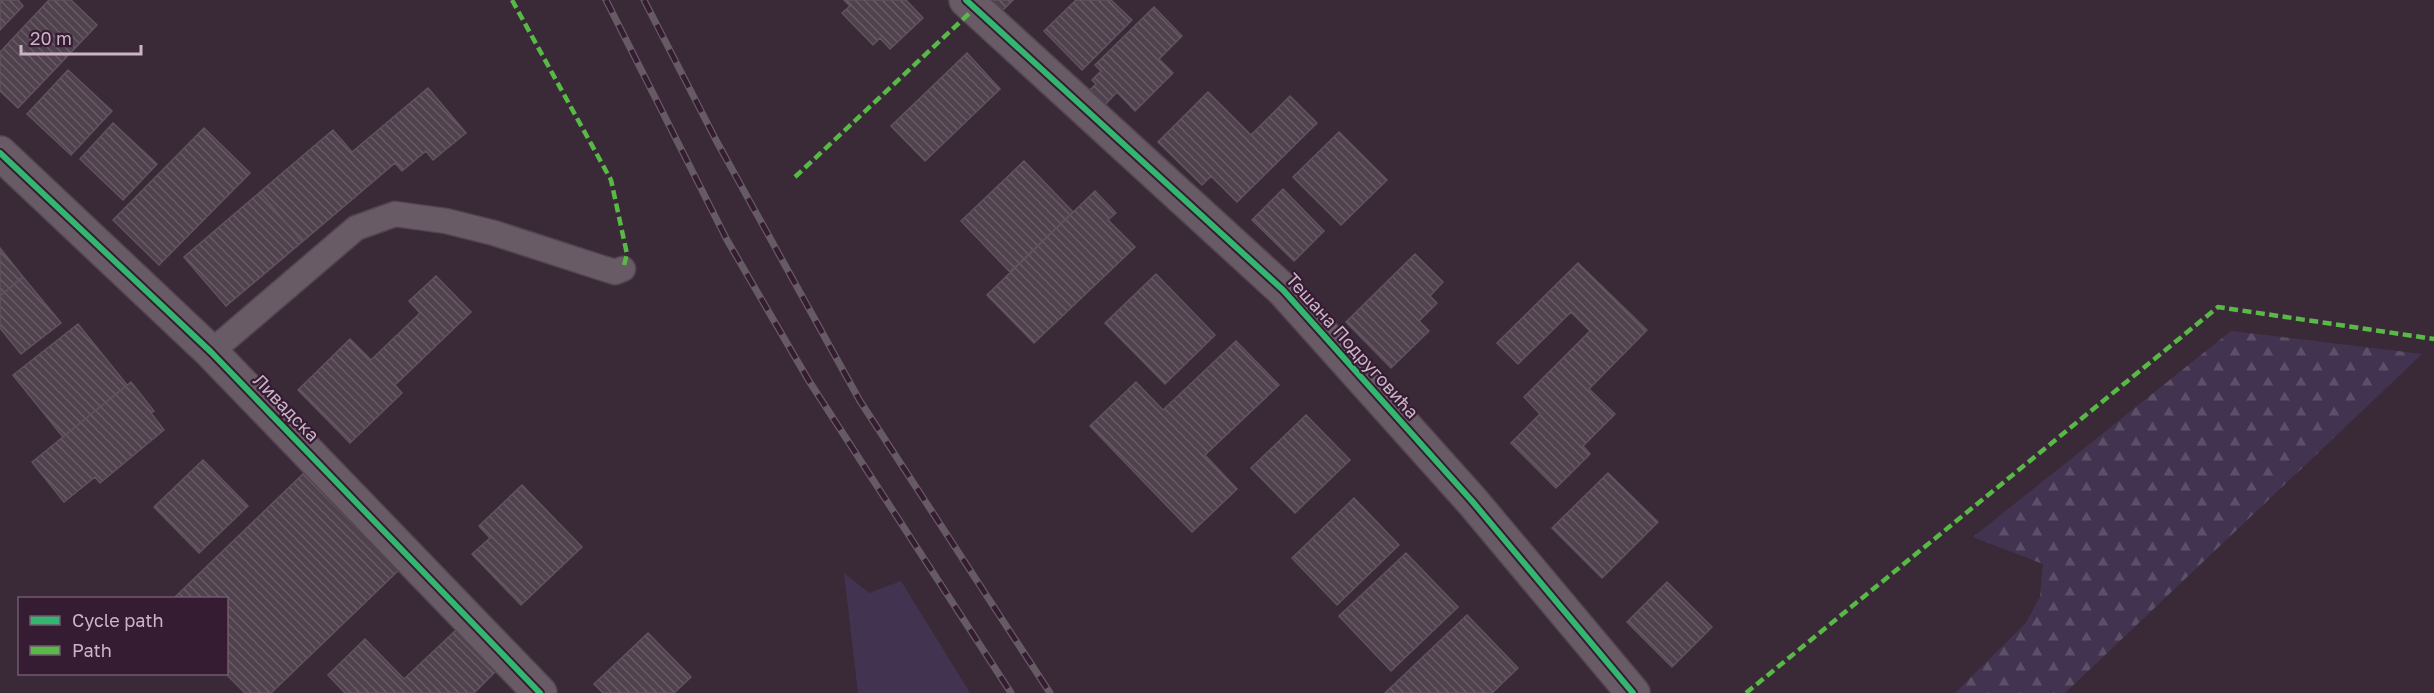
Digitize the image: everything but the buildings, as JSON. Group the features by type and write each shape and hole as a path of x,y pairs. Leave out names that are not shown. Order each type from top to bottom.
{"street":[{"name":"Тешана Подруговића","path":"966,0 1283,290 1472,501 1633,693"},
{"name":"Ливадска","path":"0,153 211,352 540,693"}],"lane":[{"path":"211,352 356,228 395,214 446,221 494,233 615,272 623,269"}],"green space":[{"path":"2231,331 2422,354 2065,693 1955,693 2026,623 2040,597 2043,564 1973,537"},
{"path":"844,573 869,593 901,581 970,693 858,693"}],"railway":[{"path":"606,0 727,240 809,381 1011,693"},
{"path":"644,0 717,142 860,401 1050,693"}],"marked path":[{"path":"512,0 611,180 627,254 623,269"},
{"path":"795,177 975,8"},
{"path":"1746,693 2218,307 2434,339"}],"cycle path":[{"path":"966,0 1283,290 1472,501 1633,693"},
{"path":"0,153 211,352 540,693"}]}
